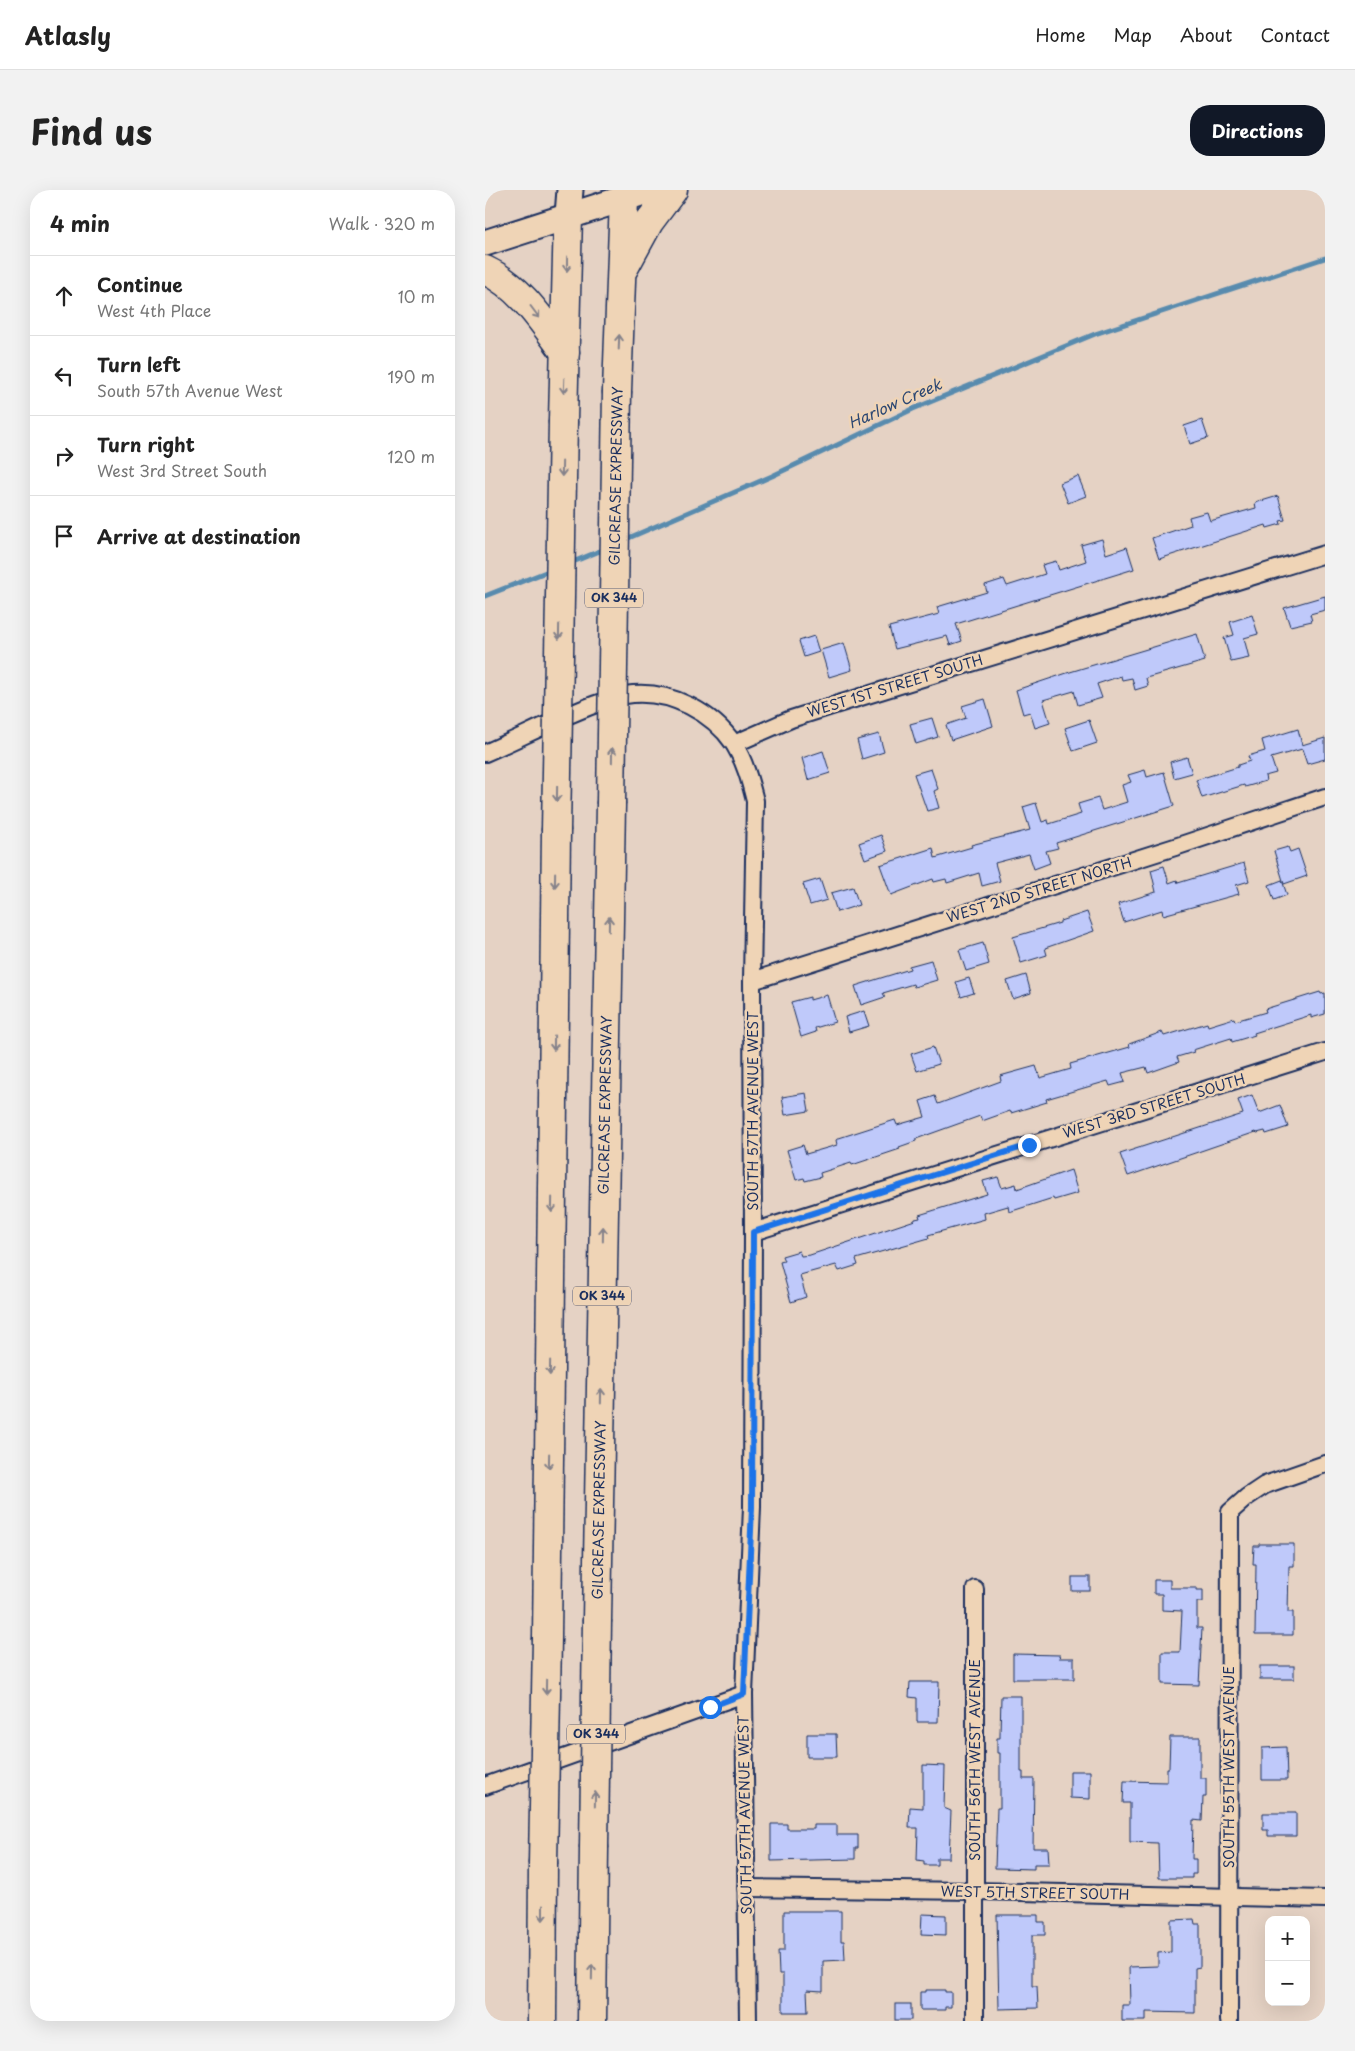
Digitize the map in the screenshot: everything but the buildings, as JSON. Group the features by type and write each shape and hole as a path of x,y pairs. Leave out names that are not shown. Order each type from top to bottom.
{"highway":[{"path":"621,274 649,222 673,190"},
{"name":"GILCREASE EXPRESSWAY","path":"592,2021 617,391 624,194"},
{"path":"542,2021 556,831 569,203"},
{"path":"485,270 515,288 565,352"}],"main road":[{"path":"485,243 569,203 650,190"}],"street":[{"name":"WEST 1ST STREET SOUTH","path":"734,744 791,719 1325,554"},
{"path":"485,753 583,709 632,694 666,698 687,705 705,715 734,744"},
{"name":"SOUTH 57TH AVENUE WEST","path":"734,744 748,774 755,801 752,981 752,1507 744,1694 747,2021"},
{"name":"WEST 2ND STREET NORTH","path":"752,981 1175,848 1325,797"},
{"name":"WEST 3RD STREET SOUTH","path":"753,1232 1325,1052"},
{"name":"SOUTH 55TH WEST AVENUE","path":"1229,2021 1230,1512 1247,1496 1265,1485 1325,1464"},
{"name":"SOUTH 56TH WEST AVENUE","path":"975,1589 975,2021"},
{"path":"485,1786 744,1694"},
{"name":"WEST 5TH STREET SOUTH","path":"746,1888 1325,1899"}],"waterway":[{"name":"Harlow Creek","path":"624,540 772,476 913,409 1095,334 1325,258"},
{"name":"Harlow Creek","path":"568,564 607,548"},
{"name":"Harlow Creek","path":"485,596 551,570"}],"route":[{"path":"710,1707 744,1694 745,1632 752,1507 753,1232 1029,1145"}]}
